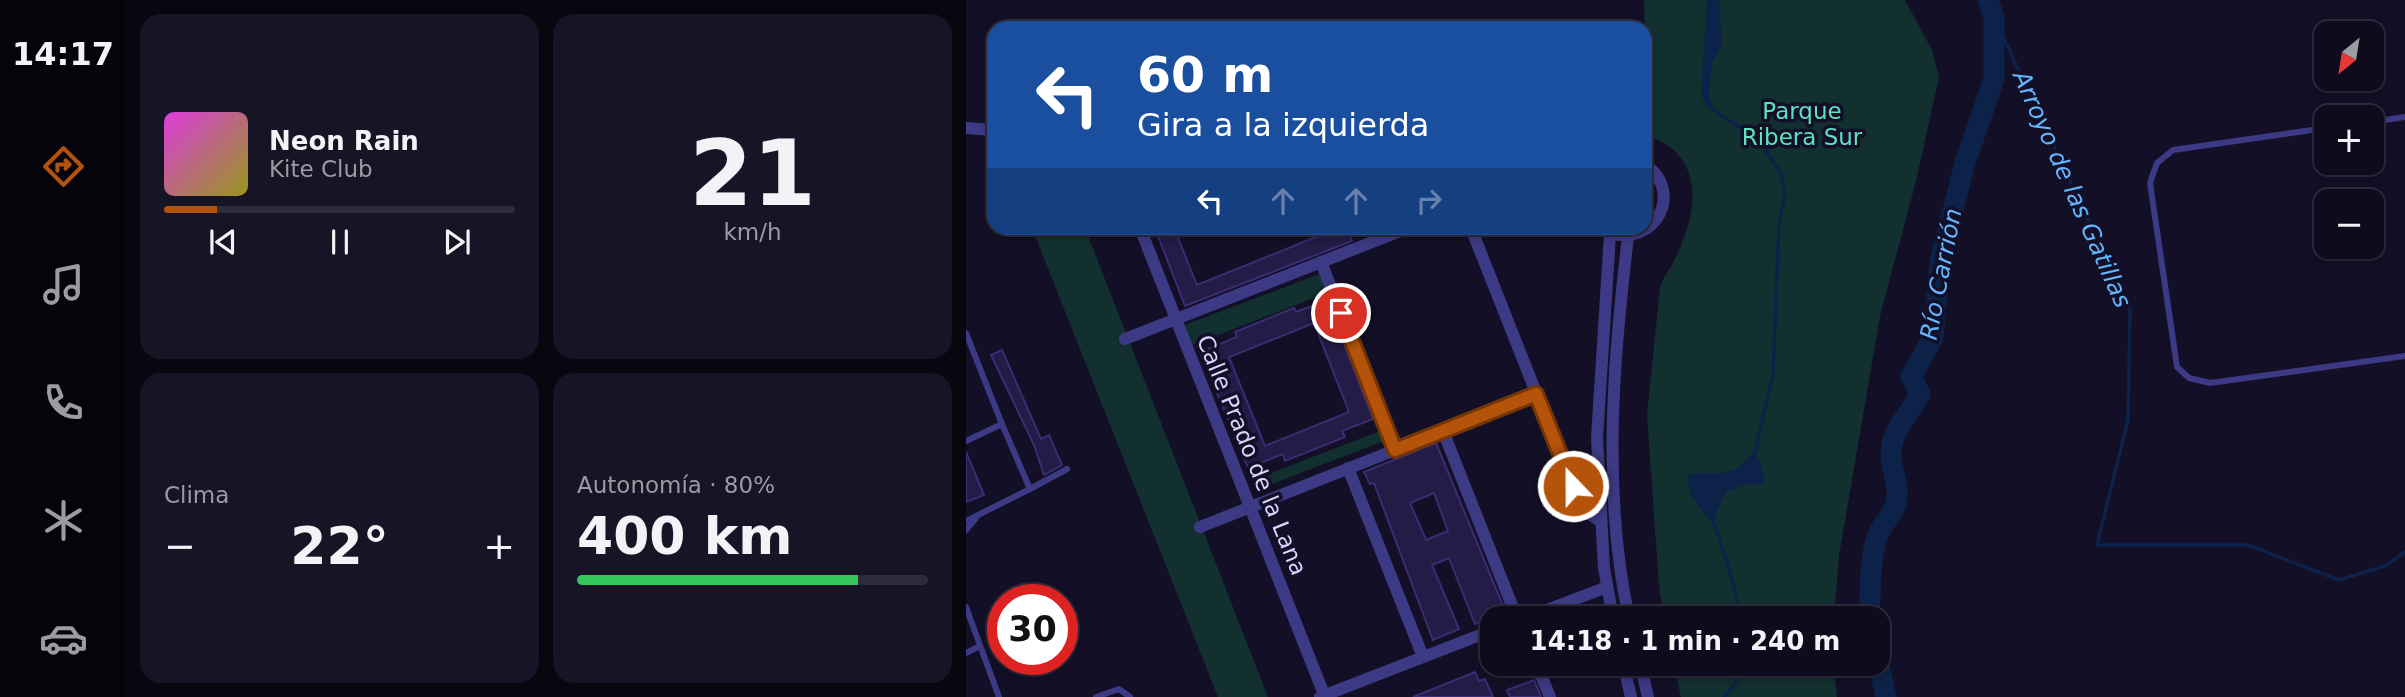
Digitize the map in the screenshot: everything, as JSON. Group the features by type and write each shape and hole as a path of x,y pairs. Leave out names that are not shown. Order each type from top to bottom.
{"street":[{"path":"966,128 987,130"},
{"path":"1652,170 1662,188 1663,202 1657,220 1652,225"},
{"name":"Calle Prado de la Lana","path":"1143,235 1323,696"},
{"path":"1125,339 1390,235"},
{"path":"1474,235 1582,509 1600,521"},
{"path":"1610,235 1598,396 1600,521 1611,606"},
{"path":"1616,235 1633,235"},
{"path":"1627,606 1614,478 1618,333 1628,237"},
{"path":"1321,262 1395,450"},
{"path":"1200,527 1536,394"},
{"path":"1443,431 1512,606"},
{"path":"1348,468 1423,657"},
{"path":"1557,606 1607,587"},
{"path":"1323,696 1480,635"},
{"path":"1541,676 1550,697"},
{"path":"1626,676 1631,697"},
{"path":"1643,676 1648,697"}],"lane":[{"path":"2384,120 2405,117"},
{"path":"2314,130 2173,150 2157,163 2150,183 2177,367 2189,378 2210,383 2405,356"},
{"path":"966,332 1030,489"},
{"path":"966,441 1002,424"},
{"path":"966,521 1067,469"},
{"path":"966,530 979,515"},
{"path":"966,607 999,697"},
{"path":"966,653 980,646"},
{"path":"1096,697 1119,689 1130,697"}],"green space":[{"name":"Parque Ribera Sur","path":"1644,0 1905,0 1932,50 1939,77 1916,181 1880,316 1839,556 1835,606 1662,606 1647,415 1660,287 1686,233 1692,190 1685,164 1676,152 1652,137 1652,21 1645,21"},
{"path":"1035,235 1088,235 1268,697 1218,697"},
{"path":"1325,272 1332,291 1187,347 1179,327"},
{"path":"1380,431 1384,441 1259,489 1255,479"},
{"path":"1676,676 1835,676 1837,697 1681,697"}],"water":[{"path":"1707,0 1720,0 1721,46 1712,62 1709,89 1709,101 1713,110 1706,107 1701,93"},
{"path":"1752,453 1759,459 1765,480 1760,485 1747,484 1727,491 1717,510 1714,526 1693,498 1687,484 1689,475 1731,471 1745,462"}],"building":[{"path":"1158,235 1177,235 1197,285 1321,235 1350,235 1352,241 1185,306"},
{"path":"1327,300 1373,419 1342,431 1345,437 1285,461 1283,454 1248,468 1200,352 1237,337 1235,332 1294,308 1296,312","holes":["1314,323 1349,412 1265,446 1229,357"]},
{"path":"1002,350 1041,439 1049,435 1062,465 1044,475 1034,445 991,355"},
{"path":"1436,443 1503,606 1480,606 1480,622 1475,624 1449,558 1432,565 1459,629 1433,640 1374,483 1370,484 1364,472","holes":["1434,493 1448,531 1426,540 1410,503"]},
{"path":"966,452 984,495 966,502"},
{"path":"1475,672 1479,681 1485,679 1493,697 1413,697"},
{"path":"1534,680 1541,697 1510,697 1507,690"}],"waterway":[{"name":"Río Carrión","path":"1869,606 1874,547 1897,497 1892,446 1897,430 1920,394 1911,376 1933,338 1940,261 1965,163 1994,79 1994,17 1988,0"},
{"name":"Arroyo de las Gatillas","path":"1994,17 2130,310 2128,420 2097,545 2248,545 2339,580 2385,566 2405,552"},
{"path":"1707,97 1713,110 1759,140 1781,174 1785,195 1779,222 1773,375 1754,456"},
{"path":"1714,523 1739,606"},
{"path":"1724,697 1734,686 1737,676"},
{"name":"Río Carrión","path":"1881,676 1886,697"}],"route":[{"path":"1341,313 1395,450 1536,394 1573,486"}]}
